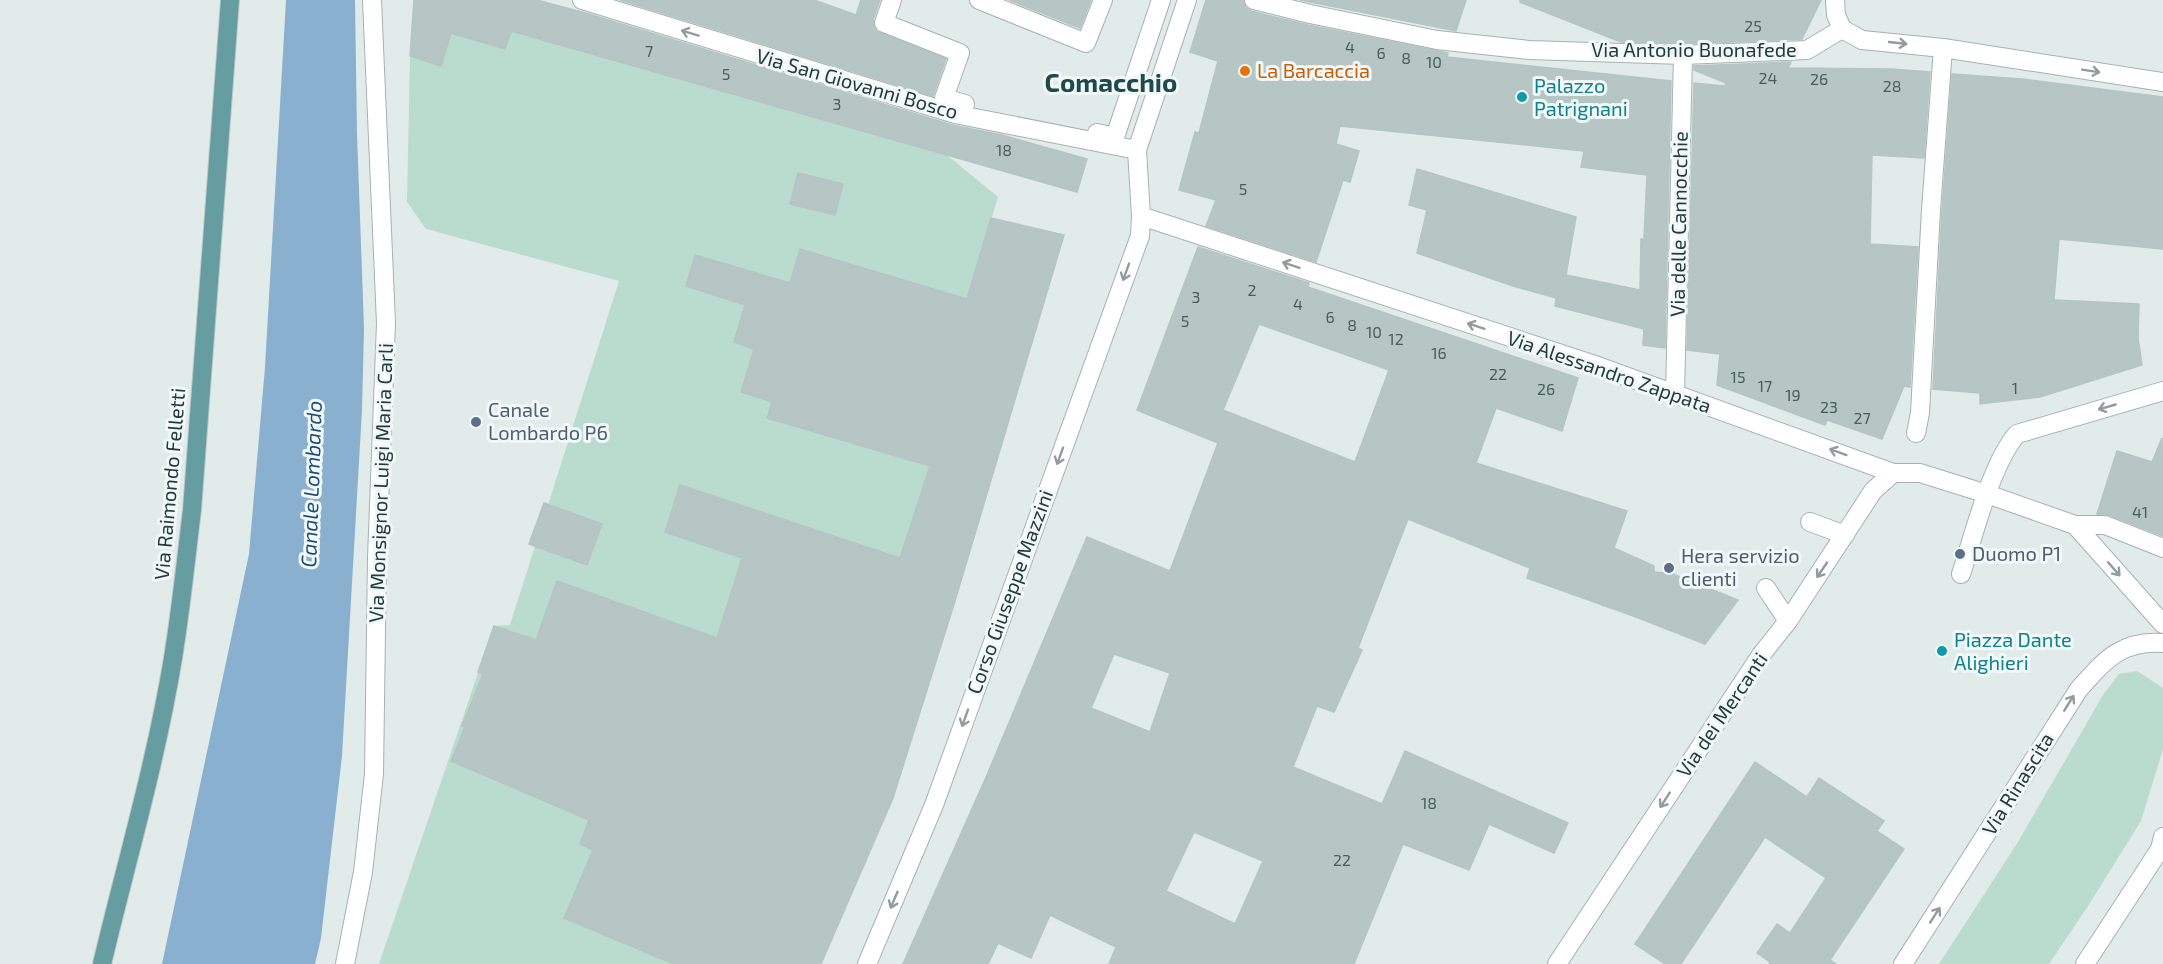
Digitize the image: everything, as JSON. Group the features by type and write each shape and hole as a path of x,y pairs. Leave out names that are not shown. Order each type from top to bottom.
{"main road":[{"name":"Via Raimondo Felletti","path":"102,964 159,729 173,660 182,594 192,510 230,0"}],"street":[{"name":"Via Monsignor Luigi Maria Carli","path":"345,964 363,872 374,774 377,558 386,323 372,0"},
{"name":"Via San Giovanni Bosco","path":"582,0 955,114 1137,150"},
{"path":"892,0 885,23 960,53 944,98 1115,137 1161,0"},
{"path":"979,0 1086,43 1103,0"},
{"path":"1137,150 1187,0"},
{"name":"Via Antonio Buonafede","path":"1254,0 1437,40 1529,50 1683,55 1806,50 1842,29"},
{"path":"1835,0 1836,15 1842,29 1862,40 1943,48 2163,82"},
{"path":"1916,434 1920,412 1943,48"},
{"name":"Via delle Cannocchie","path":"1675,394 1683,55"},
{"name":"Corso Giuseppe Mazzini","path":"867,964 934,805 1140,236 1137,150"},
{"name":"Via Alessandro Zappata","path":"1141,216 1561,354 1893,473 1920,473 2075,525 2105,525 2163,548"},
{"path":"1960,574 1987,494 2007,447 2018,434 2163,391"},
{"name":"Via dei Mercanti","path":"1557,964 1761,655 1788,621 1874,490 1893,473"},
{"path":"1810,522 1845,535"},
{"name":"Via Alessandro Zappata","path":"2075,525 2163,624"},
{"path":"1766,588 1788,621"},
{"name":"Via Rinascita","path":"1903,964 2079,689 2112,655 2149,642 2163,643"},
{"path":"2085,964 2162,844"}],"green space":[{"path":"511,31 947,155 998,197 972,283 930,466 890,589 743,964 379,964 494,626 510,625 619,281 426,229 407,202 410,56 451,33"},
{"path":"2137,671 2163,688 2163,749 2141,821 2049,964 1939,964 2018,842 2103,695 2119,674"}],"water":[{"name":"Canale Lombardo","path":"286,0 355,0 364,328 362,410 342,756 321,938 315,964 162,964 249,554 265,367"}],"building":[{"path":"414,0 537,0 952,125 1002,135 1087,159 1077,192 511,31 505,49 451,33 441,66 410,56"},
{"path":"620,0 814,0 856,15 861,0 880,0 873,20 876,31 946,59 933,96"},
{"path":"1009,0 1091,0 1080,28"},
{"path":"1206,0 1243,0 1246,8 1251,11 1308,25 1448,53 1447,57 1671,81 1665,348 1643,345 1644,329 1555,306 1556,298 1513,286 1417,253 1427,210 1409,205 1417,169 1576,217 1566,275 1640,290 1641,239 1644,239 1647,175 1581,167 1584,151 1340,126 1336,144 1359,151 1350,182 1343,180 1316,262 1206,226 1216,200 1179,190 1195,132 1199,133 1218,61 1190,52"},
{"path":"1300,0 1466,0 1456,31"},
{"path":"1520,0 1821,0 1802,39 1683,44 1621,42 1520,2"},
{"path":"1791,62 1788,68 1891,69 1930,72 1924,158 1872,155 1870,244 1918,247 1910,387 1904,386 1882,439 1827,420 1825,425 1717,385 1720,354 1687,350 1694,83 1725,86 1726,83 1694,70 1694,66"},
{"path":"1952,74 2022,79 2163,97 2163,249 2059,239 2054,300 2139,304 2138,338 2142,365 2040,397 1980,404 1980,393 1933,389"},
{"path":"798,173 843,184 835,215 790,204"},
{"path":"991,218 1064,235 955,601 893,798 821,964 674,964 564,918 593,850 580,844 589,820 451,761 483,674 478,672 494,626 536,640 557,581 717,638 742,558 665,532 680,485 900,558 930,466 767,418 772,402 741,392 754,349 734,342 745,305 686,286 695,255 790,283 800,249 967,299"},
{"path":"1198,247 1309,283 1308,287 1578,378 1562,431 1496,408 1476,463 1627,511 1614,548 1654,566 1654,572 1673,574 1738,600 1705,644 1527,578 1530,568 1408,519 1358,648 1362,650 1334,712 1317,706 1293,767 1382,804 1405,751 1568,823 1554,853 1489,824 1469,870 1403,844 1354,964 1109,964 1116,947 1050,915 1031,958 998,943 988,964 903,964 987,775 1087,537 1170,571 1218,443 1137,410","holes":["1259,324 1389,370 1355,462 1223,410","1114,654 1170,673 1150,732 1091,708","1194,832 1263,861 1235,924 1166,891"]},
{"path":"2162,438 2163,536 2109,515 2097,514 2117,451 2152,462"},
{"path":"544,503 602,524 587,565 529,544"},
{"path":"1755,762 1807,797 1819,778 1884,821 1877,831 1904,849 1830,960 1836,964 1769,964 1770,962 1757,953 1777,924 1790,933 1826,878 1765,837 1681,964 1665,964 1635,944"}],"place":[{"name":"La Barcaccia","path":"1245,71"},
{"name":"Palazzo Patrignani","path":"1522,97"},
{"name":"Canale Lombardo P6","path":"476,422"},
{"name":"Duomo P1","path":"1960,554"},
{"name":"Hera servizio clienti","path":"1669,568"},
{"name":"Piazza Dante Alighieri","path":"1942,651"}],"district":[{"name":"Comacchio","path":"1111,83"}]}
